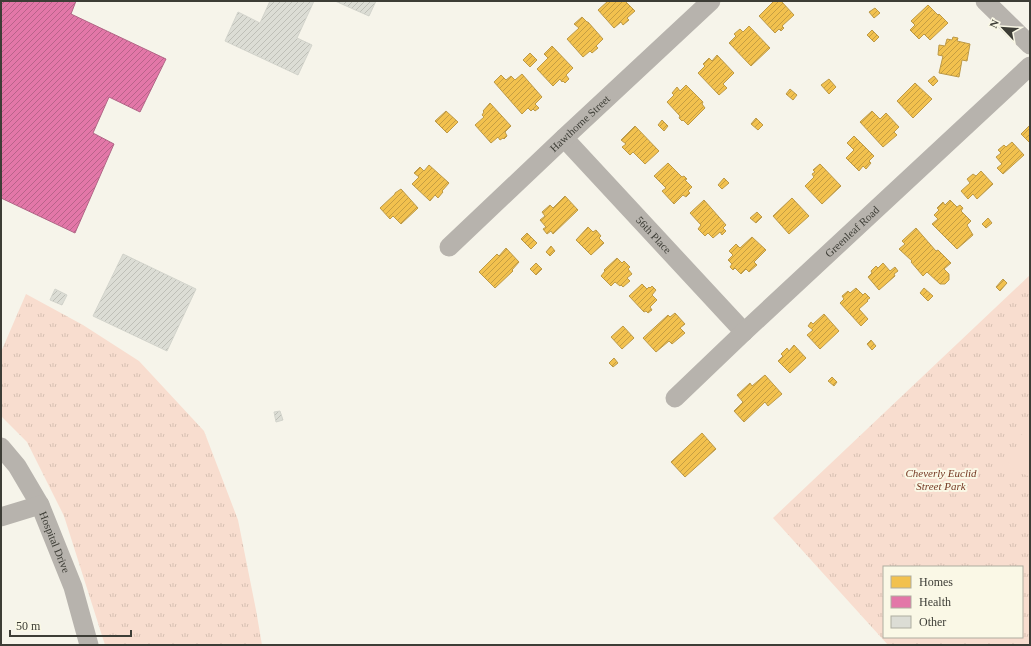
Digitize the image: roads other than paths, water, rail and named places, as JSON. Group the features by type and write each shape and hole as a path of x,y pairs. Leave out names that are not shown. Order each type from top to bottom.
{"street":[{"name":"Hawthorne Street","path":"449,247 710,1"},
{"path":"985,1 1030,45"},
{"name":"Greenleaf Road","path":"675,398 1030,66"},
{"name":"56th Place","path":"564,138 744,332"},
{"name":"Hospital Drive","path":"1,448 17,466 40,506 73,587 89,645"},
{"path":"1,517 40,506"}],"park label":[{"name":"Cheverly Euclid Street Park","path":"941,479"}]}
